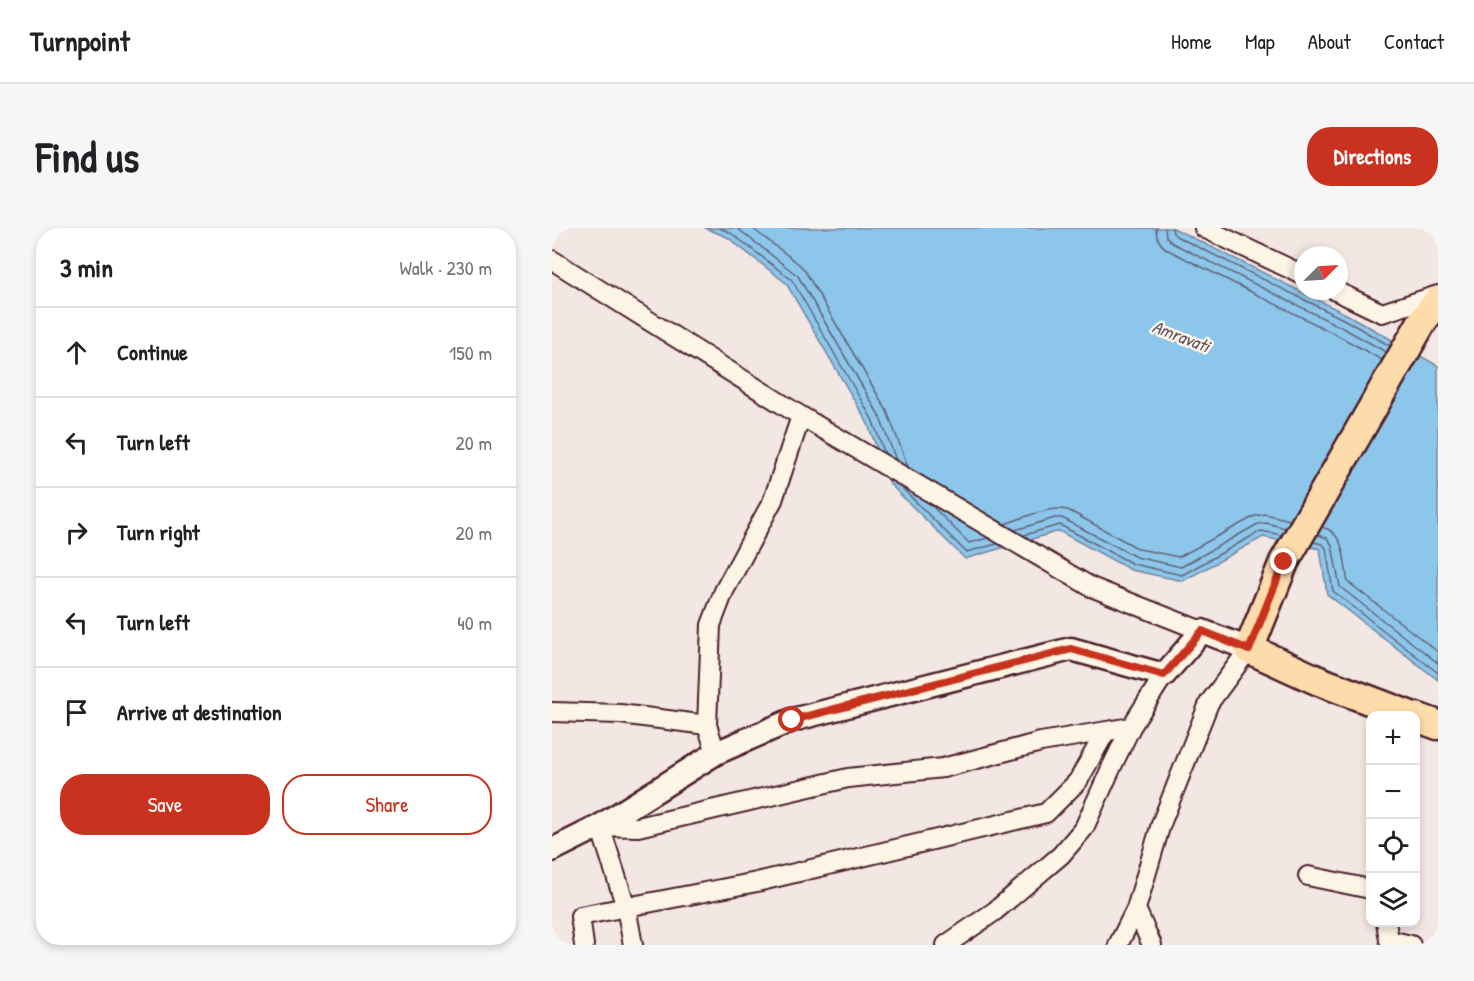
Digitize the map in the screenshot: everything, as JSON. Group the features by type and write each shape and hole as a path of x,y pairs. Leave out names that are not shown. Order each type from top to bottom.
{"main road":[{"path":"1398,711 1319,681 1249,650 1284,562 1430,310"},
{"path":"1420,718 1438,725"}],"street":[{"path":"1204,228 1294,271"},
{"path":"552,260 801,416 1091,587 1249,650 1209,703 1161,824 1136,909 1118,945"},
{"path":"1348,297 1382,313 1438,295"},
{"path":"716,753 707,725 711,625 724,591 773,500 801,416"},
{"path":"946,945 995,911 1061,855 1084,828 1131,727 1164,675 1202,631"},
{"path":"552,850 600,826 716,753 792,720 1071,649 1164,675"},
{"path":"552,712 620,714 707,725"},
{"path":"600,826 638,827 848,778 943,768 1041,742 1131,727"},
{"path":"584,945 580,916 757,882 1046,813 1078,781 1106,731"},
{"path":"600,826 626,908 633,945"},
{"path":"1308,876 1366,888"},
{"path":"1136,909 1152,945"},
{"path":"1387,927 1389,940 1412,945"}],"water":[{"name":"Amravati","path":"705,228 1173,228 1294,288 1294,300 1318,300 1438,366 1438,680 1327,594 1320,549 1263,537 1183,581 1131,570 1059,531 965,559 890,484 867,422 786,283 727,237"}],"route":[{"path":"792,720 1071,649 1164,675 1202,631 1249,650 1284,562"}]}
